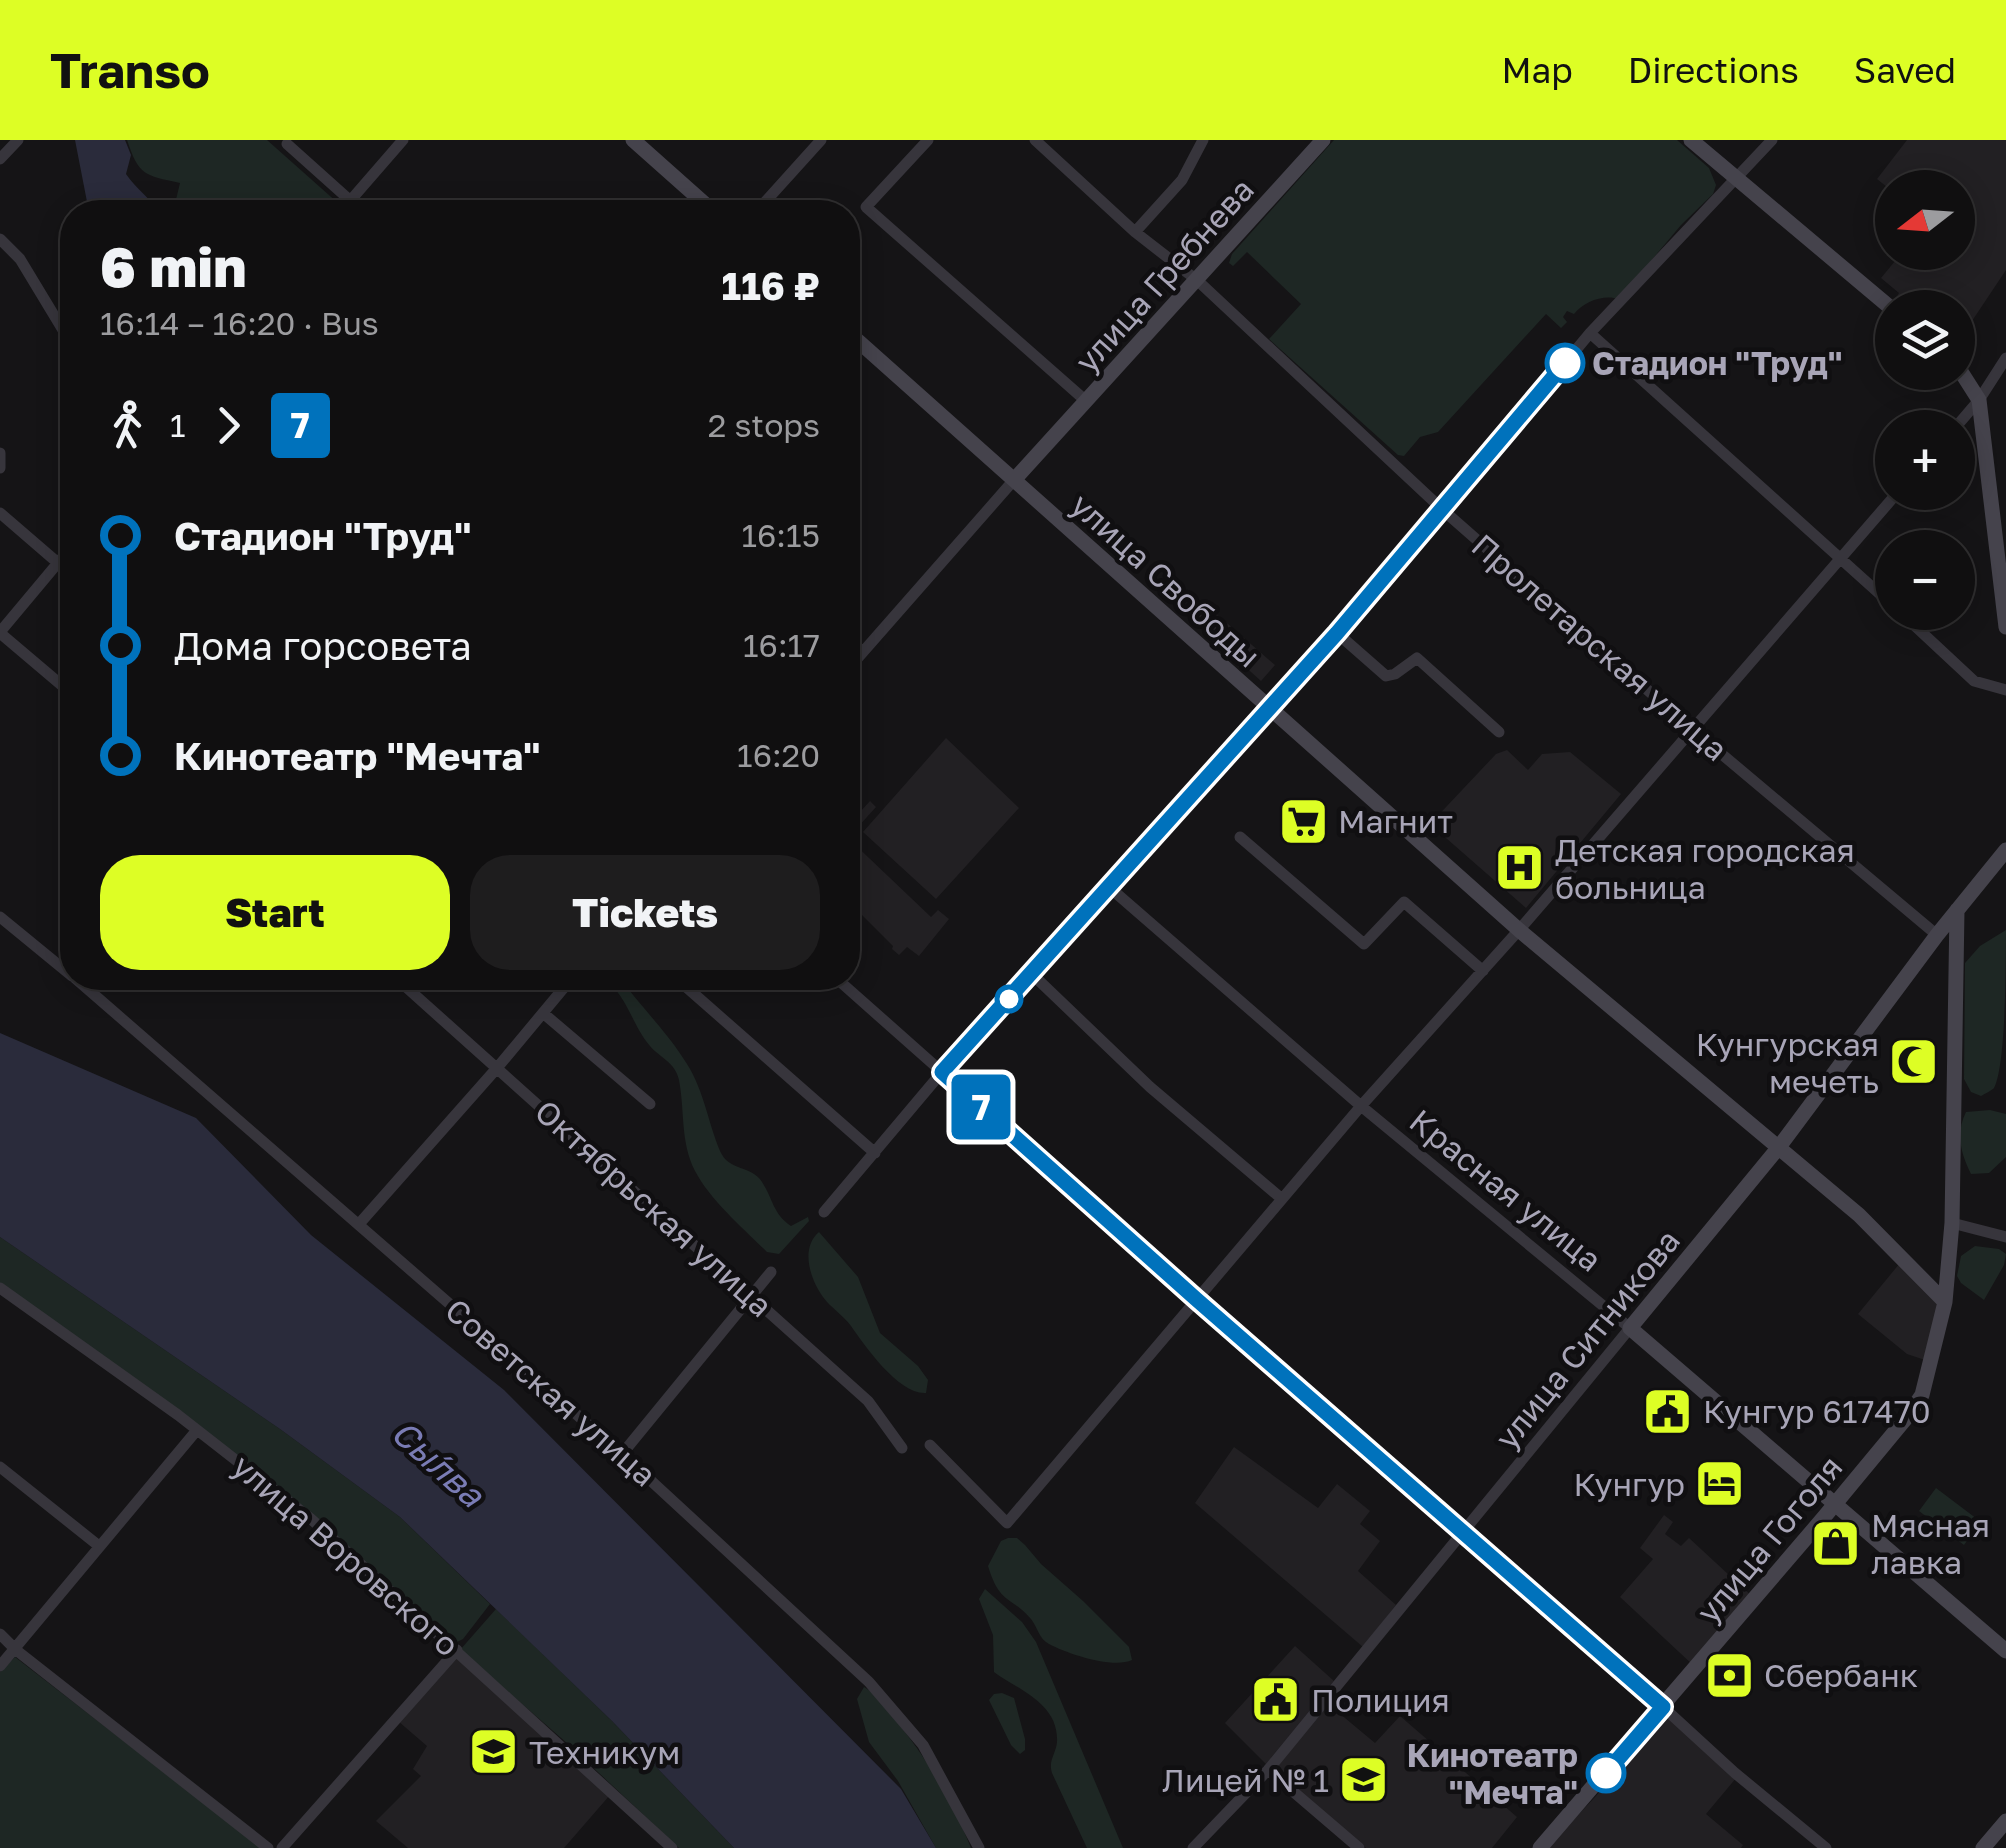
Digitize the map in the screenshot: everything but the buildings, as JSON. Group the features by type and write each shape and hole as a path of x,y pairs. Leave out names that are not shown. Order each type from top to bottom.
{"street":[{"path":"0,159 18,140"},
{"path":"351,200 403,140"},
{"path":"633,140 700,200"},
{"path":"767,200 820,140"},
{"name":"улица Гребнева","path":"928,140 866,207 1086,402"},
{"name":"Пролетарская улица","path":"1036,140 1134,232 1198,281 1443,510 1693,730 1937,935"},
{"path":"1134,232 1182,180 1203,140"},
{"name":"улица Гребнева","path":"860,654 1324,140"},
{"path":"1691,140 1875,294"},
{"path":"824,1212 942,1072 1337,633 1590,333 1772,140"},
{"path":"287,144 349,200"},
{"path":"0,239 20,259 60,325"},
{"path":"1590,333 1875,589"},
{"name":"улица Свободы","path":"860,343 1519,930 1859,1215 1945,1302"},
{"path":"1970,410 2006,358"},
{"path":"1972,390 1979,400 2006,628"},
{"path":"0,453 0,468"},
{"path":"930,1445 1006,1523 1361,1106 1519,930 1882,510"},
{"path":"0,513 58,563"},
{"path":"60,561 0,633 60,684"},
{"path":"1919,630 1974,681 2006,690"},
{"path":"1337,633 1386,676 1417,658 1499,732"},
{"path":"1240,837 1364,944 1404,902 1483,971"},
{"name":"улица Ситникова","path":"1193,1848 1268,1770 1466,1532 1778,1147 1956,910 2006,850"},
{"name":"Красная улица","path":"1109,886 1361,1106 1630,1328 2006,1651"},
{"name":"улица Гоголя","path":"1540,1848 1836,1504 1922,1394 1945,1302 1952,1224 1956,910"},
{"name":"Советская улица","path":"0,917 60,964"},
{"path":"1032,974 1150,1087 1282,1198"},
{"name":"Советская улица","path":"93,990 622,1454 868,1682 924,1745 979,1848"},
{"name":"Октябрьская улица","path":"409,990 868,1401 902,1448"},
{"path":"359,1224 562,990"},
{"path":"690,990 875,1153"},
{"path":"850,990 1735,1773 1826,1848"},
{"path":"543,1012 650,1104"},
{"path":"1952,1224 2006,1237"},
{"path":"622,1454 771,1272"},
{"name":"улица Воровского","path":"0,1288 198,1430 310,1518 672,1848"},
{"path":"0,1666 198,1430"},
{"path":"0,1467 98,1546"},
{"path":"0,1634 268,1848"},
{"path":"282,1848 457,1650"},
{"path":"1268,1770 1358,1848"},
{"path":"1984,1848 2006,1822"}],"shaded area":[{"path":"127,140 267,140 334,200 176,200 180,183 144,172"},
{"path":"1334,140 1677,140 1709,168 1716,185 1713,194 1681,225 1619,299 1601,298 1583,305 1574,314 1567,311 1563,317 1567,322 1561,328 1546,314 1438,432 1420,437 1404,456 1398,455 1269,339 1301,304 1247,252 1233,266 1229,263 1232,254"},
{"path":"1907,140 2006,140 2006,270 1975,316 1975,290 1895,290 1881,278 1888,270 1975,270 1975,170 1884,170"},
{"path":"1204,603 1275,665 1261,681 1190,617"},
{"path":"946,738 1019,808 936,899 863,832"},
{"name":"Детская городская больница","path":"1507,750 1528,770 1542,754 1570,752 1621,794 1526,908 1430,824 1496,754"},
{"path":"870,801 876,807 860,825 860,812"},
{"path":"860,849 931,917 938,910 949,919 919,956 907,947 899,955 860,913"},
{"path":"2006,930 2001,1059 1994,1088 1981,1096 1971,1092 1964,1079 1965,963 1980,946"},
{"path":"630,990 680,1053 698,1085 724,1158 758,1177 777,1211 791,1226 808,1217 809,1221 779,1254 767,1252 728,1214 695,1171 687,1149 677,1074 650,1046 617,992"},
{"path":"1990,1110 2006,1114 2006,1157 1989,1173 1971,1174 1961,1143 1963,1120 1966,1112"},
{"path":"819,1232 858,1277 880,1333 918,1366 928,1380 926,1393 916,1392 894,1378 823,1297 814,1282 808,1255"},
{"path":"0,1237 280,1429 400,1517 490,1604 463,1639 455,1643 367,1565 0,1285"},
{"path":"1975,1246 1999,1249 2006,1254 1984,1300 1957,1276 1961,1256"},
{"path":"1900,1263 1940,1303 1925,1360 1907,1354 1858,1314"},
{"path":"1234,1447 1318,1508 1337,1484 1370,1511 1360,1524 1380,1541 1358,1571 1396,1605 1363,1647 1195,1503"},
{"path":"1936,1488 1981,1522 1964,1545 1919,1511"},
{"path":"1664,1515 1673,1522 1665,1534 1681,1546 1689,1538 1755,1599 1694,1666 1620,1597 1653,1559 1640,1548"},
{"path":"1017,1538 1083,1601 1129,1647 1132,1660 1114,1663 1090,1659 1043,1639 1031,1619 1001,1594 992,1578 988,1566 1001,1541"},
{"path":"985,1589 1022,1622 1036,1642 1123,1848 1087,1848 1052,1773 1057,1742 1051,1717 1035,1699 994,1672 993,1635 979,1599"},
{"path":"496,1609 612,1721 734,1848 679,1848 460,1650"},
{"path":"1295,1646 1334,1681 1266,1764 1225,1723"},
{"name":"Техникум","path":"458,1653 610,1795 564,1848 408,1848 376,1821 421,1776 413,1769 427,1746 398,1721"},
{"path":"15,1657 262,1848 0,1848 0,1672"},
{"path":"864,1687 875,1694 929,1766 971,1848 936,1848 898,1781 869,1742 857,1699"},
{"path":"1002,1693 1014,1698 1025,1739 1025,1750 1020,1754 1011,1745 989,1700"},
{"path":"1327,1703 1375,1743 1400,1716 1517,1817 1492,1848 1366,1848 1274,1769"},
{"path":"1663,1713 1737,1777 1706,1814 1743,1845 1741,1848 1547,1848 1596,1796"}],"water":[{"path":"75,140 125,140 131,155 126,174 150,200 87,200"},
{"name":"Сы́лва","path":"0,1033 196,1118 311,1235 504,1390 901,1789 936,1848 734,1848 612,1721 400,1517 280,1429 0,1237"}],"bus line":[{"name":"7","path":"1565,363 1337,633 942,1072 1663,1707 1606,1773"}],"place":[{"name":"Стадион \"Труд\"","path":"1565,363"},
{"name":"Магнит","path":"1303,821"},
{"name":"Детская городская больница","path":"1520,868"},
{"name":"Кунгурская мечеть","path":"1914,1062"},
{"name":"Кунгур 617470","path":"1668,1411"},
{"name":"Кунгур","path":"1720,1484"},
{"name":"Мясная лавка","path":"1836,1543"},
{"name":"Сбербанк","path":"1729,1675"},
{"name":"Полиция","path":"1276,1700"},
{"name":"Техникум","path":"494,1752"},
{"name":"Кинотеатр \"Мечта\"","path":"1606,1773"},
{"name":"Лицей № 1","path":"1364,1780"}]}
